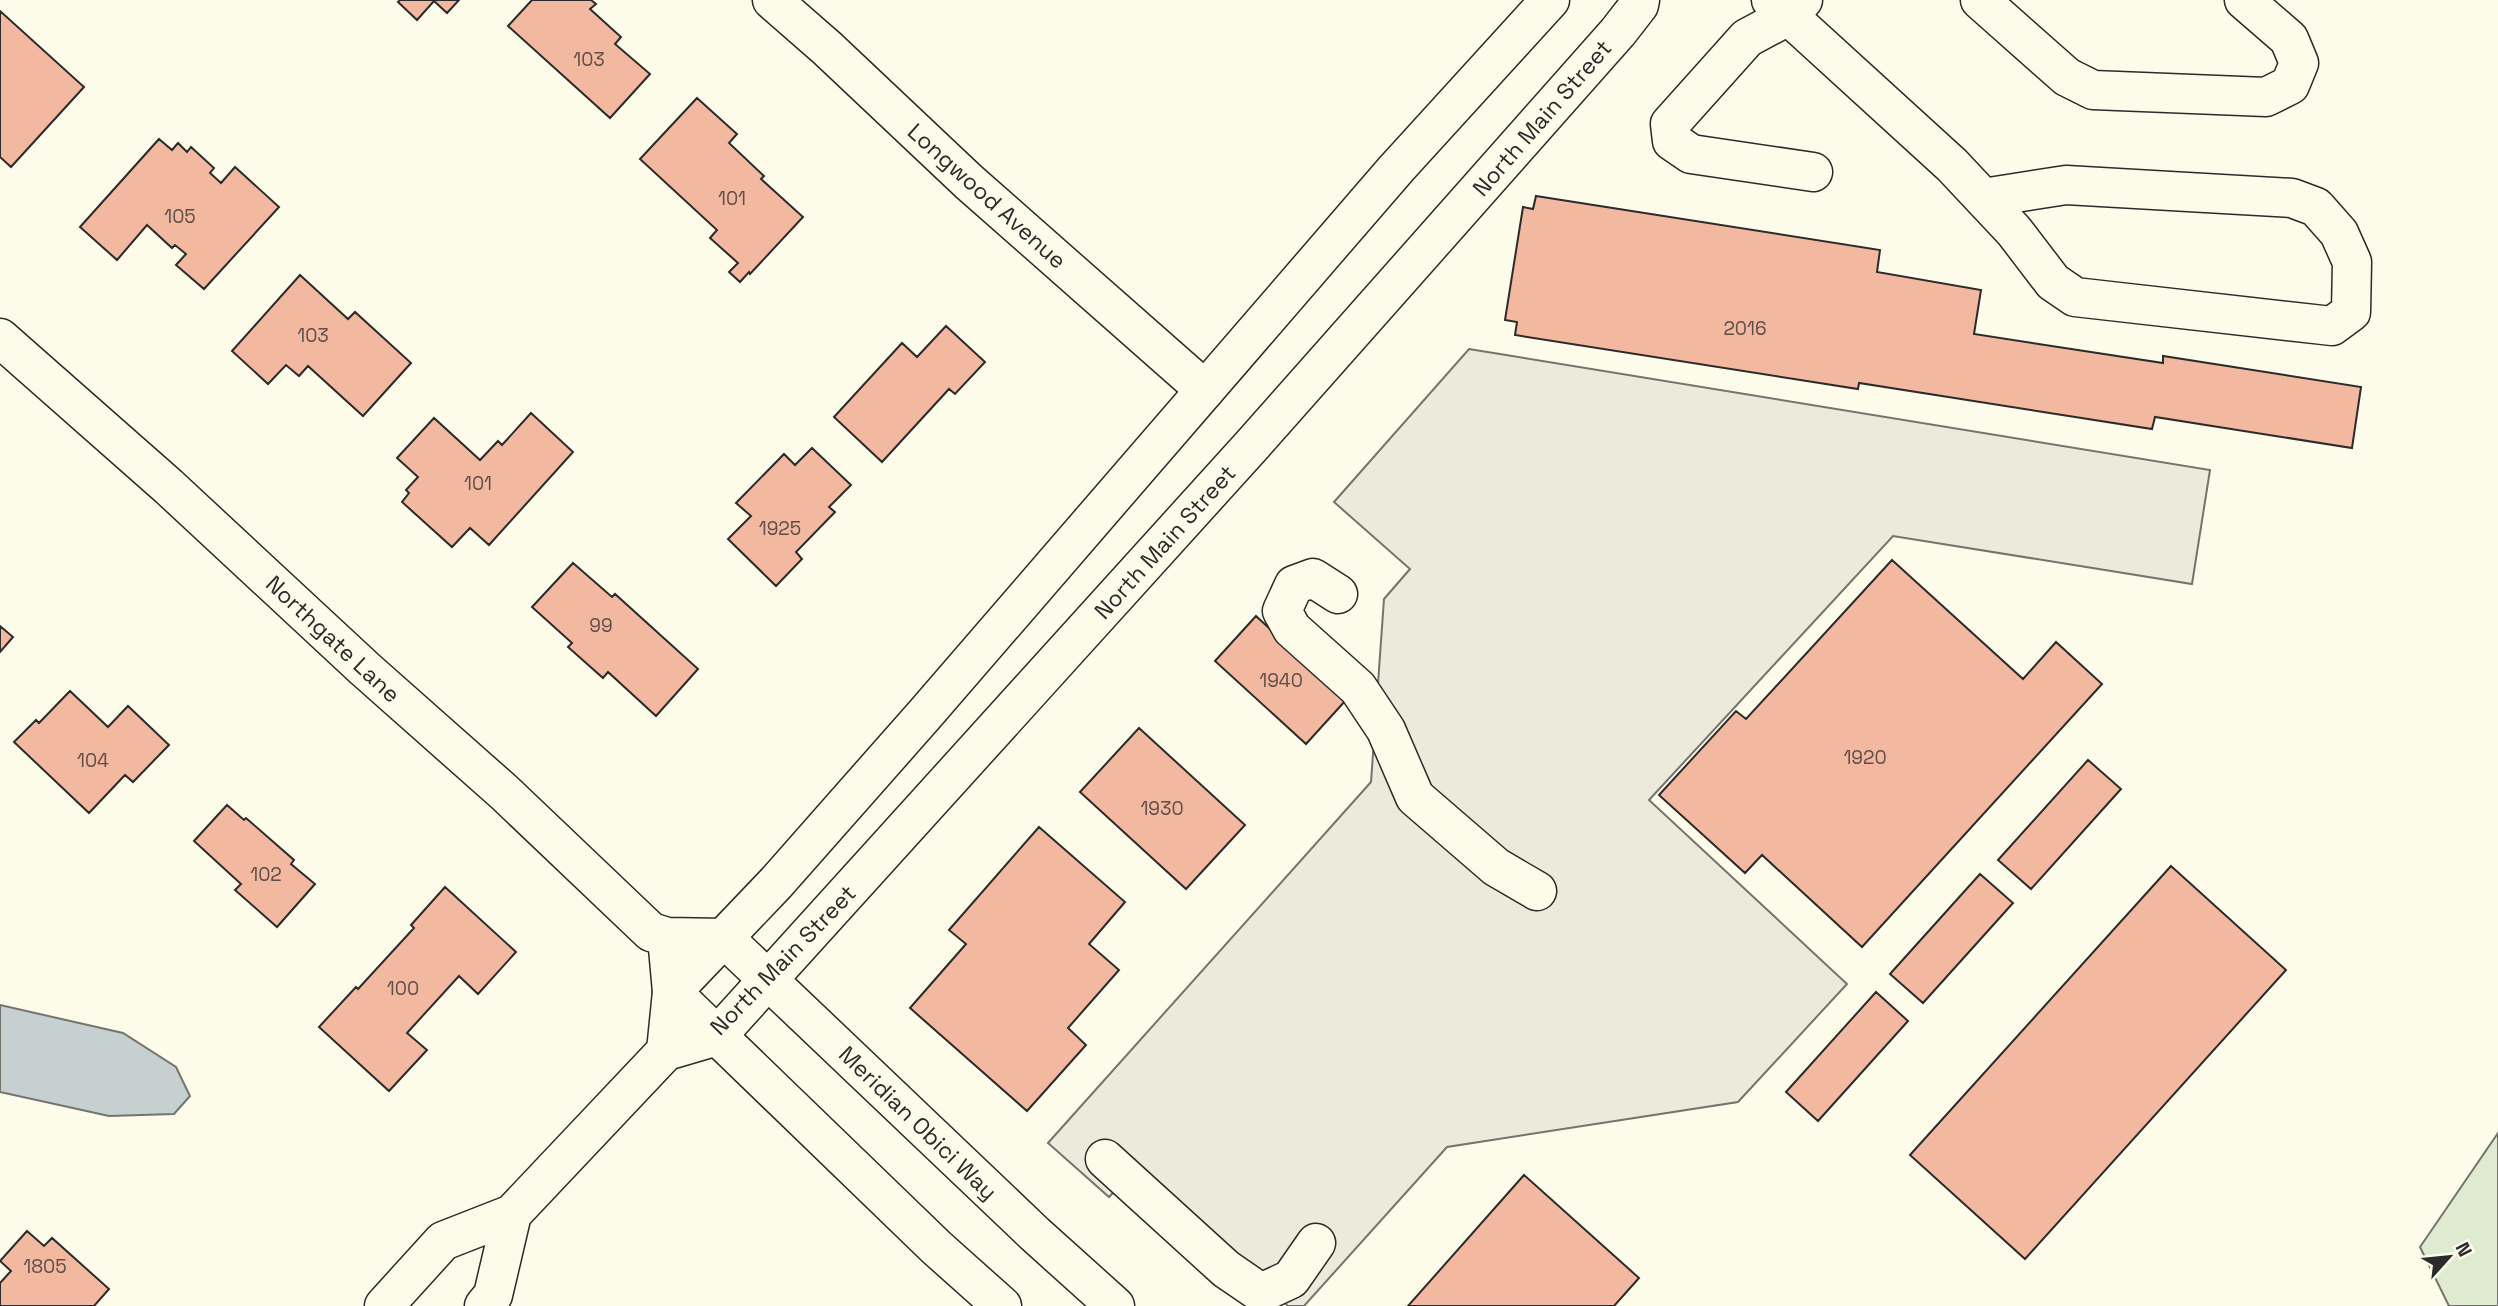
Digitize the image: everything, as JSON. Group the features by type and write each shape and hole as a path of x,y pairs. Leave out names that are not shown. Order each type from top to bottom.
{"main road":[{"name":"Longwood Avenue","path":"772,0 969,182 1205,390"},
{"path":"672,992 776,883 1396,169 1550,0"},
{"name":"North Main Street","path":"666,1051 717,1036 769,980 1264,433 1618,32 1640,0"},
{"path":"1980,0 2067,77 2093,90 2266,97 2290,85 2300,62 2289,39 2244,0"},
{"path":"1813,172 1691,154 1672,141 1670,124 1747,38 1787,5 1952,165 1983,198 2014,231 2053,282 2075,297 2332,326 2351,312 2352,262 2339,233 2316,207 2292,198 2066,185 1983,198"},
{"name":"Northgate Lane","path":"0,338 168,486 365,669 505,793 651,932 667,937"},
{"path":"1338,594 1312,578 1294,585 1282,611 1292,629 1358,688 1386,730 1415,797 1496,867 1538,891"},
{"path":"384,1306 443,1241 512,1214 666,1051 672,992 667,937 724,937"},
{"name":"Meridian Obici Way","path":"724,937 1035,1234 1115,1306"},
{"path":"672,992 937,1248 1002,1306"},
{"path":"1105,1159 1226,1269 1261,1293 1291,1279 1316,1242"},
{"path":"484,1306 493,1295 512,1214"}],"green space":[{"path":"2498,1133 2498,1306 2449,1306 2420,1247"}],"shaded area":[{"path":"1469,349 2210,470 2192,584 1893,536 1649,800 1847,984 1738,1102 1447,1147 1304,1306 1288,1306 1136,1169 1109,1197 1048,1143 1371,782 1384,599 1410,569 1334,502"},
{"path":"0,1005 123,1033 176,1067 190,1096 174,1114 109,1116 0,1092"}],"building":[{"path":"459,0 447,13 434,1 417,20 398,2"},
{"path":"532,0 591,0 596,4 590,9 621,37 615,44 650,74 610,118 508,26"},
{"path":"0,11 84,87 11,167 0,157"},
{"path":"697,98 737,134 729,143 764,176 761,179 803,217 740,282 729,272 738,263 710,238 717,230 640,159"},
{"path":"159,139 172,150 178,143 187,152 191,147 214,168 210,173 221,183 235,167 279,207 204,289 176,265 186,254 175,245 172,248 147,225 117,260 80,227"},
{"path":"1536,196 1880,250 1877,272 1981,290 1974,334 2163,363 2163,356 2361,387 2352,448 2155,417 2152,429 1859,383 1858,389 1515,335 1517,322 1505,320 1523,207 1533,209"},
{"path":"300,275 348,319 355,312 411,363 363,416 308,366 299,376 286,365 268,384 232,351"},
{"path":"946,326 985,362 955,394 949,389 882,462 834,417 902,343 917,357"},
{"path":"531,413 573,452 489,545 470,528 452,547 402,502 409,493 406,490 418,477 397,458 434,418 480,460 498,441 502,445"},
{"path":"812,448 851,485 829,507 835,512 796,552 802,559 776,586 728,539 751,516 736,503 784,454 795,465"},
{"path":"1892,560 2023,679 2056,642 2102,684 1862,947 1762,855 1745,873 1659,795 1736,711 1746,719"},
{"path":"573,563 612,597 615,594 698,669 656,716 608,672 603,678 568,647 572,643 532,607"},
{"path":"1256,616 1346,700 1306,744 1215,661"},
{"path":"0,626 13,637 0,652"},
{"path":"70,691 108,727 128,706 169,745 133,782 125,775 89,813 14,742 36,720 39,723"},
{"path":"1139,728 1245,825 1186,889 1080,792"},
{"path":"2088,760 2121,789 2031,889 1998,860"},
{"path":"227,805 294,860 291,864 315,884 277,927 235,890 241,884 194,841"},
{"path":"1039,827 1125,902 1089,944 1119,970 1068,1028 1086,1045 1027,1111 910,1008 966,944 949,930"},
{"path":"2171,866 2286,970 2025,1259 1910,1155"},
{"path":"1980,874 2013,903 1923,1003 1890,974"},
{"path":"445,887 516,952 478,994 459,976 407,1033 427,1050 389,1091 319,1027 414,928 411,925"},
{"path":"1876,992 1908,1021 1818,1121 1786,1092"},
{"path":"1524,1175 1639,1278 1614,1306 1408,1306"},
{"path":"27,1231 44,1246 52,1238 109,1289 94,1306 0,1306 0,1283 11,1271 0,1261"}]}
